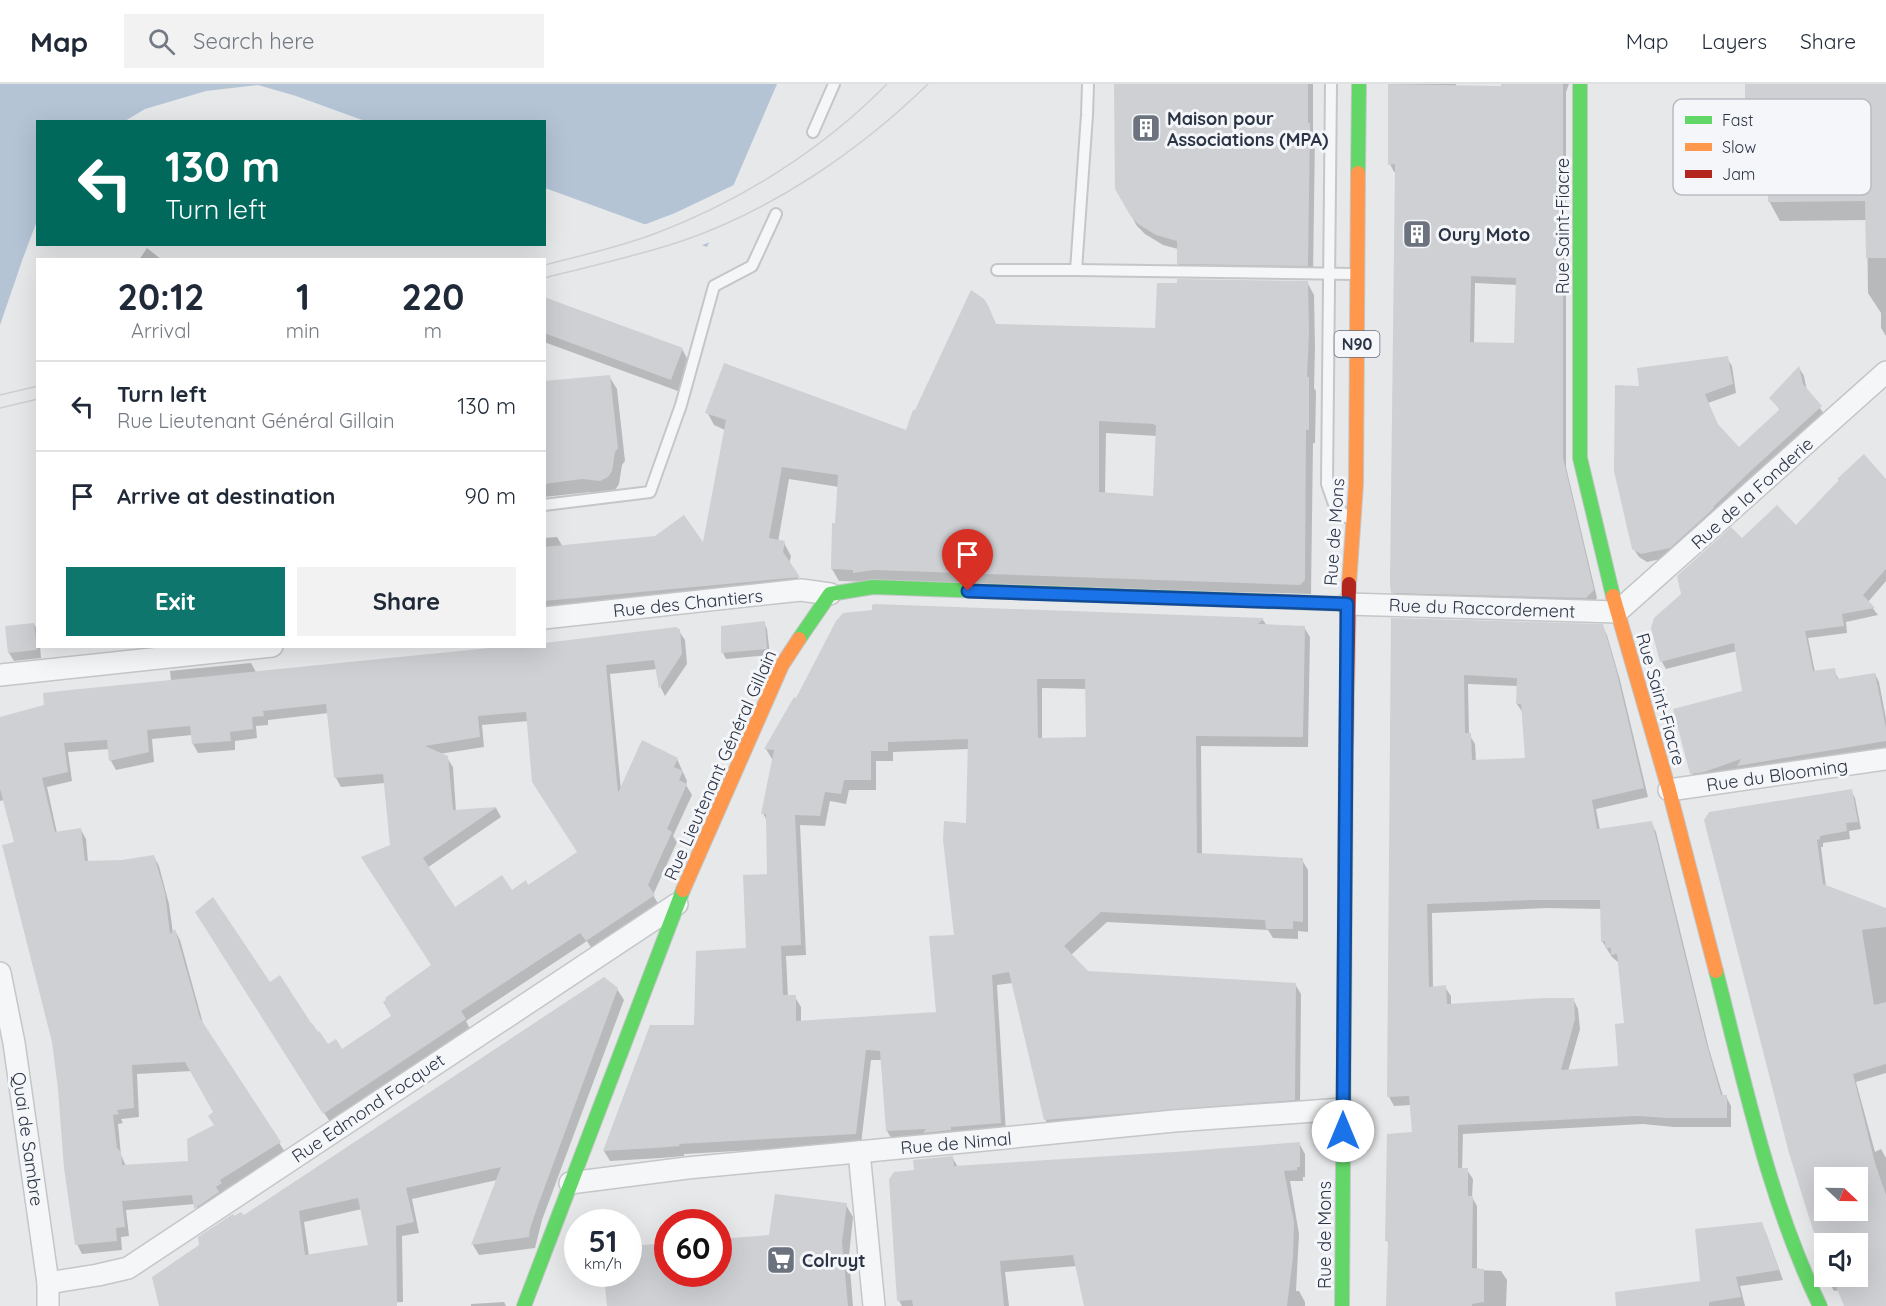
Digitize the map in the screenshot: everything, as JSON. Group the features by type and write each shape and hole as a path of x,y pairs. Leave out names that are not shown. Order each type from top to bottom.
{"street":[{"name":"Rue de Mons","path":"1342,1306 1347,604 1356,484 1359,84"},
{"name":"Rue Saint-Fiacre","path":"1580,84 1580,458 1617,612 1669,790 1767,1164 1801,1267 1820,1306"},
{"name":"Rue de la Fonderie","path":"1617,612 1886,372"},
{"path":"830,594 873,587 1347,604"},
{"name":"Rue des Chantiers","path":"546,618 801,590 830,594"},
{"name":"Rue Lieutenant Général Gillain","path":"524,1306 677,904 782,664 830,594"},
{"name":"Rue du Raccordement","path":"1347,604 1617,612"},
{"path":"0,675 253,648"},
{"name":"Rue du Blooming","path":"1669,790 1886,759"},
{"name":"Rue Edmond Focquet","path":"48,1283 128,1268 677,904"},
{"name":"Quai de Sambre","path":"0,973 14,1043 48,1283 48,1306"},
{"name":"Rue de Nimal","path":"570,1182 687,1168 1174,1121 1343,1109"},
{"path":"859,1152 874,1306"}],"lane":[{"path":"813,132 834,84"},
{"path":"1076,270 1088,84"},
{"path":"1330,84 1327,484 1334,504 1353,523"},
{"path":"546,505 650,492 681,405 714,286 752,266 776,214"},
{"path":"997,270 1358,274"}],"water":[{"path":"0,84 777,84 707,247 546,188 546,120 362,120 258,85 206,91 145,109 127,120 36,120 36,224 0,325"}],"pier":[{"path":"738,183 713,241 697,247 641,226 675,213"}],"building":[{"path":"1114,84 1308,84 1308,123 1310,123 1308,266 1177,264 1177,241 1156,235 1138,224 1115,189"},
{"path":"1388,84 1501,86 1501,84 1563,84 1563,458 1594,590 1586,598 1391,593 1395,164 1388,165","holes":["1471,276 1516,278 1514,343 1470,342"]},
{"path":"1745,84 1886,84 1886,258 1866,258 1865,201 1768,202 1768,195 1871,195 1871,99 1745,99"},
{"path":"1177,279 1308,281 1309,430 1306,430 1305,580 1300,585 874,570 853,573 853,570 831,569 832,523 835,523 838,475 782,467 769,538 785,541 783,552 800,577 546,601 546,547 655,536 684,515 703,542 726,420 705,413 724,363 906,430 913,410 915,410 971,290 984,299 996,324 1155,328 1157,283 1177,283","holes":["1099,421 1156,425 1153,496 1099,492"]},
{"path":"546,298 683,348 671,380 546,334"},
{"path":"1728,356 1733,384 1705,394 1717,423 1739,447 1780,409 1769,398 1799,366 1803,384 1822,406 1670,548 1641,554 1632,549 1614,471 1615,385 1639,386 1637,368"},
{"path":"610,375 618,448 615,452 612,471 608,477 600,481 582,479 546,484 546,381"},
{"path":"1864,454 1886,479 1886,569 1863,595 1875,608 1842,614 1844,626 1805,631 1813,671 1835,668 1837,679 1875,673 1886,728 1886,741 1737,766 1741,759 1704,772 1690,774 1673,709 1742,691 1734,643 1660,662 1651,628 1654,618 1681,594 1677,576 1731,527 1742,538 1777,505 1796,525 1839,480 1837,479"},
{"path":"872,605 1264,618 1258,624 1305,626 1303,737 1196,736 1197,853 1303,858 1303,922 1293,921 1293,929 1266,929 1265,920 1101,912 1064,946 1088,971 1296,983 1295,1100 1044,1120 1009,972 992,975 1001,1123 951,1127 951,1130 923,1133 926,1129 886,1131 880,1051 866,1050 856,1134 679,1144 680,1146 603,1151 650,1025 694,1025 696,951 746,948 743,875 767,874 766,814 761,814 774,750 764,749 794,697 796,698 836,621 843,613 872,610","holes":["1037,679 1085,679 1086,737 1038,738","968,739 966,823 944,821 943,840 954,935 929,936 936,1012 796,1021 796,995 783,995 781,946 801,945 795,815 820,816 825,792 841,794 844,780 871,780 871,751 888,751 888,742"]},
{"path":"1391,618 1603,624 1644,788 1592,800 1597,829 1652,821 1705,1038 1721,1095 1727,1095 1727,1118 1637,1116 1458,1125 1458,1168 1468,1168 1468,1196 1473,1196 1472,1268 1484,1269 1484,1302 1472,1304 1472,1306 1386,1306 1387,1134 1412,1132 1409,1096 1387,1097","holes":["1464,675 1517,678 1516,704 1521,704 1525,758 1472,760 1471,733 1465,733","1600,900 1601,942 1605,941 1605,948 1611,948 1611,955 1617,954 1624,1023 1615,1024 1618,1066 1561,1070 1575,1019 1574,998 1447,1004 1446,985 1429,987 1427,904"]},
{"path":"765,621 767,649 721,653 721,626"},
{"path":"34,623 37,650 8,653 5,626"},
{"path":"677,627 680,629 682,654 659,689 654,660 606,665 618,793 642,740 678,758 674,767 683,771 679,780 687,784 667,829 672,832 648,885 655,895 586,941 580,933 461,1011 466,1019 323,1114 195,912 213,897 270,982 280,975 311,1023 328,1044 336,1039 342,1049 391,1016 383,1002 385,998 431,965 361,857 390,845 383,774 334,778 326,704 263,711 264,716 252,717 253,729 230,732 231,741 192,744 190,726 147,730 149,752 109,761 107,740 64,743 68,772 42,778 55,832 81,828 85,861 122,860 154,855 165,893 170,934 175,929 200,1018 281,1142 220,1180 222,1183 216,1187 219,1192 194,1209 192,1195 122,1201 125,1227 116,1228 117,1241 75,1245 64,1168 52,1042 2,845 14,842 0,789 0,717 44,705 43,693 490,648 546,648 546,643","holes":["526,712 532,782 577,852 528,885 526,880 512,890 502,875 455,907 423,858 497,807 453,810 448,756 425,746 480,737 478,716","185,1062 213,1112 208,1116 214,1125 187,1139 188,1161 122,1165 121,1152 117,1148 113,1115 119,1114 117,1110 134,1108 132,1065"]},
{"path":"1852,789 1858,822 1846,823 1847,831 1820,836 1817,840 1823,884 1886,908 1886,927 1862,930 1874,1005 1886,1002 1886,1064 1853,1074 1875,1163 1886,1195 1886,1306 1844,1306 1836,1287 1868,1287 1868,1233 1814,1233 1813,1230 1789,1153 1704,820 1709,812"},
{"path":"604,977 618,988 537,1208 529,1237 471,1245 501,1167 406,1188 414,1222 396,1226 397,1306 159,1306 152,1277 199,1245 198,1237 233,1214 234,1216 241,1212 244,1215","holes":["358,1198 368,1245 305,1255 299,1211"]},
{"path":"1300,1142 1300,1167 1297,1167 1297,1170 1284,1171 1294,1222 1293,1257 1287,1306 1084,1306 1073,1255 1000,1261 1004,1306 913,1306 912,1300 897,1301 889,1179 894,1172 914,1170 913,1160 953,1156 954,1166"},
{"name":"Colruyt","path":"775,1194 847,1203 842,1242 848,1306 607,1306 605,1287 642,1287 642,1245 654,1244 654,1287 732,1287 732,1238 769,1235"},
{"path":"1762,1222 1779,1270 1736,1277 1741,1297 1709,1302 1709,1306 1616,1306 1615,1292 1700,1281 1695,1229"}],"tram line":[{"path":"546,264 641,239 718,206 808,152 862,108 887,84"},
{"path":"546,278 682,241 749,213 782,195 844,155 873,133 928,84"},
{"path":"0,395 36,386"},
{"path":"0,408 36,399"}],"traffic: fast":[{"path":"1358,173 1359,84"},
{"path":"1580,84 1580,458 1613,596"},
{"path":"799,639 830,594 873,587 1347,604"},
{"path":"1342,1306 1346,748"},
{"path":"524,1306 683,890"},
{"path":"1716,971 1772,1184 1802,1266 1820,1306"}],"traffic: slow":[{"path":"1349,584 1356,484 1358,173"},
{"path":"1613,596 1669,790 1716,971"},
{"path":"683,890 782,665 799,639"}],"traffic: jam":[{"path":"1346,748 1349,584"}],"place":[{"name":"Maison pour Associations (MPA)","path":"1146,128"},
{"name":"Oury Moto","path":"1417,234"},
{"name":"Colruyt","path":"781,1260"}],"route":[{"path":"968,591 1347,604 1343,1131"}]}
